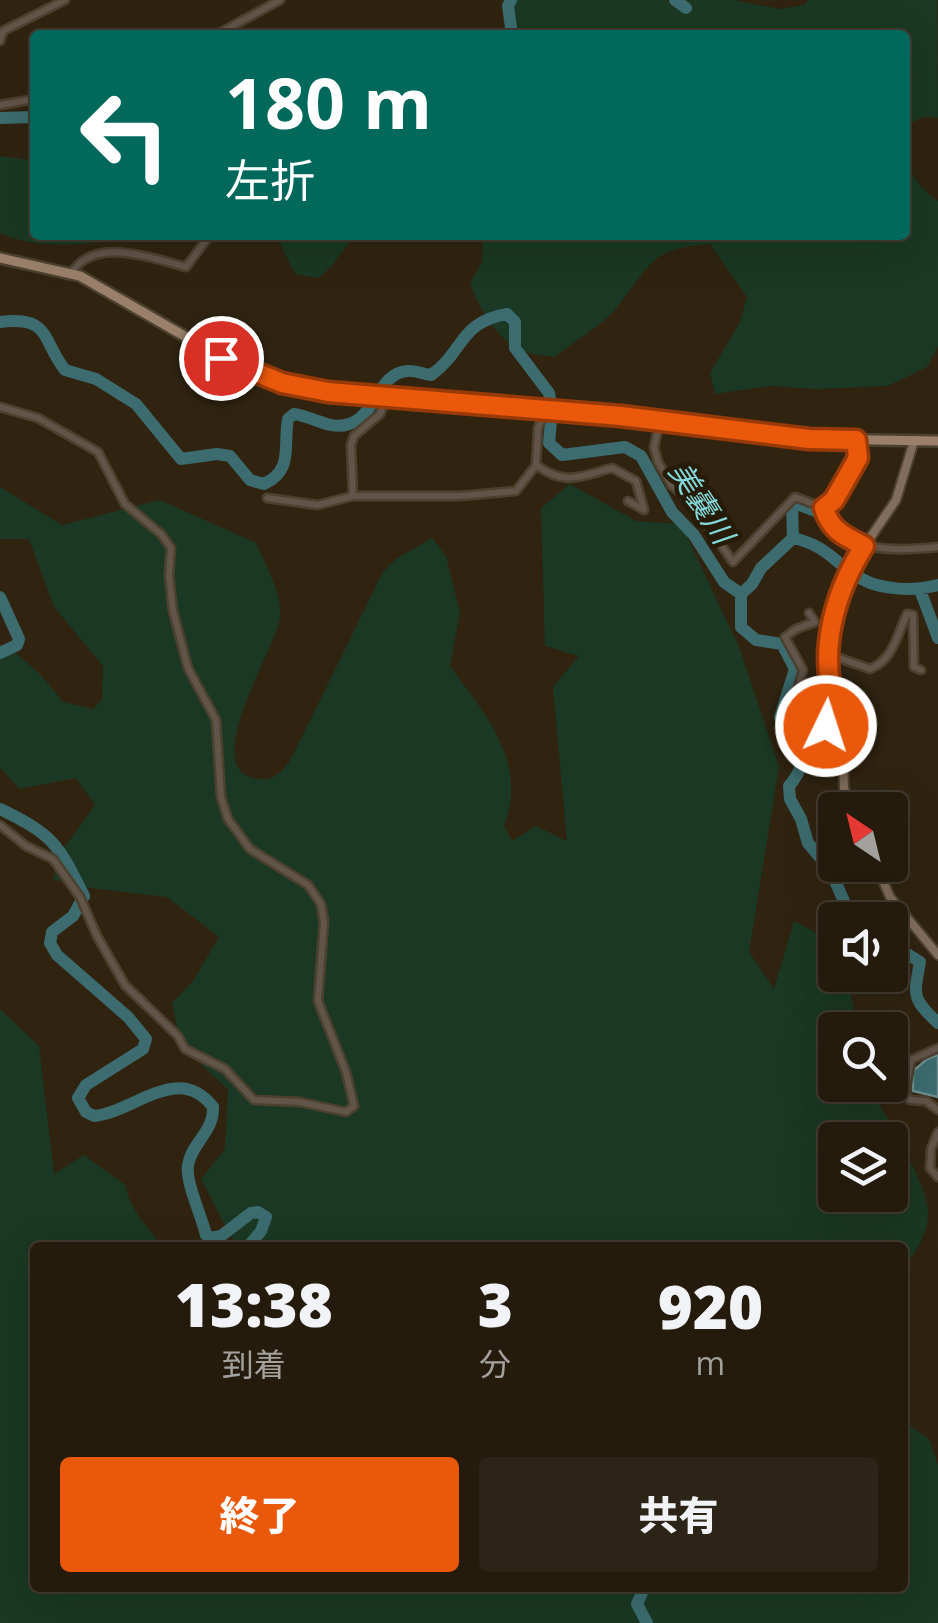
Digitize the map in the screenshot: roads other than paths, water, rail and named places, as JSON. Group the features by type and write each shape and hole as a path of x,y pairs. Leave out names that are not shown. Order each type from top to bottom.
{"main road":[{"path":"0,258 72,274 114,294 240,368 298,386 660,421 773,436 938,441"}],"street":[{"path":"0,41 3,31 65,0"},
{"path":"225,30 280,0"},
{"path":"0,106 30,101"},
{"path":"72,274 74,267 86,258 116,252 186,267 206,240"},
{"path":"354,496 354,436 380,414 381,397"},
{"path":"0,407 38,418 98,452 125,504 172,548 169,576 173,611 188,668 216,720 220,796 228,819 250,849 308,885 321,904 324,922 318,1002 346,1072 354,1106 346,1112 300,1102 254,1100 224,1069 185,1050 178,1036 125,985 80,897 53,859 26,846 0,825"},
{"path":"267,498 318,505 354,496 460,496 516,490 536,465 538,428 550,411"},
{"path":"660,421 654,447 658,462 672,486 690,500 733,562 795,497 824,508"},
{"path":"824,508 834,500 858,458 856,440"},
{"path":"845,792 844,732 831,692 828,654 840,590 896,500 914,441"},
{"path":"536,465 554,478 572,479 612,468 636,481 644,510 628,501"},
{"path":"824,508 828,522 838,532 864,546 921,550 938,547"},
{"path":"809,614 816,622 785,637 802,670 798,688 786,706 789,718 815,745 837,708"},
{"path":"828,654 870,669 876,667 886,661 907,614 913,615 914,668 921,670"},
{"path":"883,882 890,897 938,955"},
{"path":"938,1048 911,1060 905,1092 910,1100 926,1100 938,1110"},
{"path":"938,1132 931,1149 930,1168 938,1177"}],"water":[{"path":"938,1055 938,1097 913,1091 913,1071"}],"waterway":[{"path":"511,0 508,6 511,30"},
{"path":"675,0 686,8"},
{"path":"0,118 30,117"},
{"name":"美嚢川","path":"0,322 37,326 65,370 96,379 136,404 181,459 230,456 250,480 264,484 280,472 288,419 294,414 342,426 358,420 397,374 410,371 431,375 471,331 491,318 507,314 515,322 515,348 549,393 549,443 562,455 625,447 641,456 672,512 694,535 724,582 741,594 761,568 793,538 814,545 860,578 878,585 909,589 938,585"},
{"path":"793,538 792,506 797,504 815,511"},
{"path":"920,590 938,638"},
{"path":"741,594 741,627 756,640 782,644 795,669 780,717 801,758 797,776 789,786 790,799 808,843 830,869 844,902"},
{"path":"0,597 19,639 17,645 0,653"},
{"path":"0,809 32,826 52,843 84,896 73,916 52,932 50,943 57,955 128,1017 146,1039 143,1049 86,1085 78,1098 86,1112 94,1116 109,1113 171,1089 200,1094 213,1107 212,1116 190,1157 188,1172 206,1235 221,1236 258,1212 266,1217 252,1242"},
{"path":"908,954 920,962 916,982 919,1001 938,1023"},
{"path":"642,1592 637,1604 647,1623"}]}
